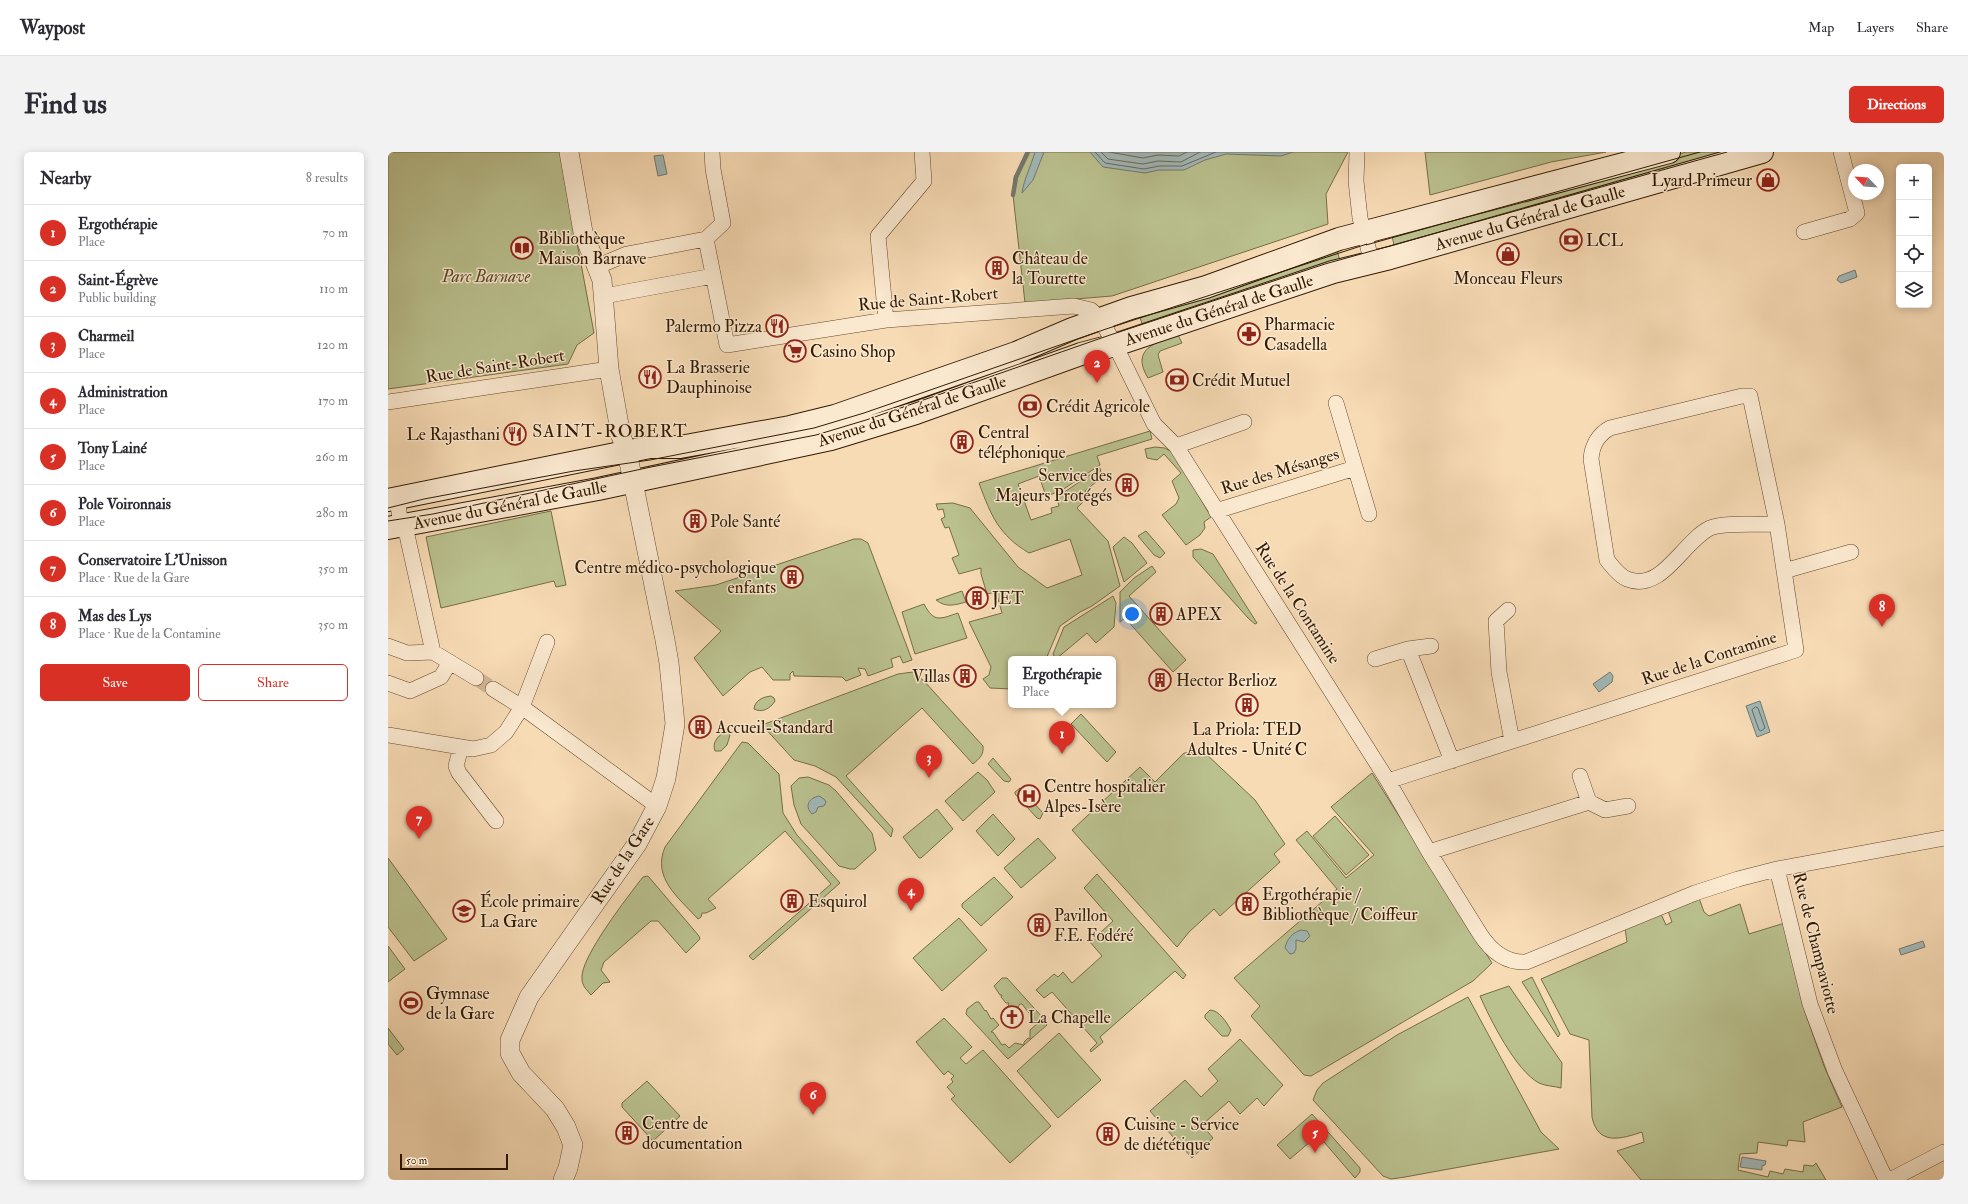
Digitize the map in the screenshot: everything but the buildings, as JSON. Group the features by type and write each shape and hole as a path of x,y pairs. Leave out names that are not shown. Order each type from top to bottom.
{"main road":[{"name":"Avenue du Général de Gaulle","path":"392,499 650,447 680,447 710,442 835,416 1016,353 1072,328 1101,320 1131,308 1213,284 1339,239 1669,152"},
{"name":"Avenue du Général de Gaulle","path":"395,527 632,482 790,448 868,428 931,408 1081,354 1115,345 1318,277 1762,152"}],"street":[{"path":"569,152 583,232 602,280 604,296 604,327 609,369 621,436 627,452"},
{"path":"596,267 627,254 706,239 723,223 713,168 712,152"},
{"path":"886,320 878,236 924,181 922,152"},
{"path":"1357,152 1358,203 1372,262"},
{"path":"1804,232 1850,219 1857,213 1841,152"},
{"path":"604,296 714,276 706,239"},
{"name":"Rue de Saint-Robert","path":"714,276 727,345 886,320 1074,306 1091,310 1101,320 1115,345"},
{"name":"Rue de la Contamine","path":"1115,345 1154,424 1176,446 1388,781 1429,852 1488,945 1496,954 1517,963 1526,962 1695,894 1738,879 1777,869"},
{"name":"Rue de Saint-Robert","path":"388,402 609,369"},
{"name":"Rue de la Contamine","path":"1388,781 1796,650 1777,524 1750,396 1742,396 1610,428 1602,432 1591,451 1591,459 1607,560 1618,573 1626,579 1642,581 1656,578 1691,541 1716,526 1777,524"},
{"name":"Rue des Mésanges","path":"1336,403 1369,514"},
{"path":"1176,446 1244,422"},
{"name":"Avenue du Général de Gaulle","path":"627,452 632,482"},
{"name":"Rue des Mésanges","path":"1216,511 1355,468"},
{"name":"Rue de la Gare","path":"563,1180 574,1145 566,1127 555,1109 522,1073 510,1053 510,1040 529,997 637,844 657,806 666,778 675,724 670,663 632,482"},
{"path":"392,499 395,527 407,535 433,652"},
{"path":"1784,571 1851,552"},
{"path":"1508,610 1496,621 1499,672 1512,741"},
{"path":"388,735 473,749 491,745 506,732 522,707 547,642"},
{"path":"388,646 407,653 433,652 476,678"},
{"path":"1375,659 1408,650 1431,646"},
{"path":"1408,650 1452,761"},
{"path":"388,683 410,691 440,677 450,662"},
{"name":"Rue de la Gare","path":"493,689 522,707 657,806"},
{"path":"460,747 456,766 459,773 496,821"},
{"path":"1580,776 1590,802 1605,810 1628,806"},
{"path":"1429,852 1590,802"},
{"name":"Rue de Champaviotte","path":"1886,1180 1835,1071 1810,1004 1777,869 1944,838"},
{"path":"1890,1180 1944,1152"}],"green space":[{"name":"Parc Barnave","path":"388,152 560,152 594,333 577,345 568,364 388,389"},
{"path":"1026,152 1348,152 1326,194 1328,224 1112,296 1025,303 1013,195 1014,178"},
{"path":"1425,152 1606,152 1551,162 1430,195"},
{"path":"1686,152 1743,152 1395,249 1391,232 1571,185"},
{"path":"1336,246 1341,265 1144,329 1138,312"},
{"path":"1178,335 1182,343 1160,351 1158,355 1163,372 1148,378 1143,368 1142,360 1144,353 1154,344"},
{"path":"1150,431 1152,439 1097,456 1100,465 1056,494 1046,496 1039,476 1018,484 1031,520 1052,513 1051,508 1059,506 1057,497 1100,468 1102,477 1085,491 1089,496 1077,508 1108,541 1120,586 1060,626 1047,656 1008,656 1008,689 990,688 983,679 989,675 991,667 969,622 1002,613 996,592 987,594 981,574 981,568 959,574 952,558 959,555 949,527 945,528 941,519 945,517 943,509 938,510 936,504 953,503 970,508 1018,567 1047,588 1082,575 1070,539 1029,553 1010,539 997,524 992,515 979,483"},
{"path":"1155,447 1165,448 1175,454 1211,517 1204,522 1205,528 1200,535 1186,545 1162,515 1176,504 1179,498 1172,481 1181,473 1164,454 1157,460 1147,458 1145,449"},
{"path":"551,511 566,585 556,587 554,581 441,608 426,537"},
{"path":"1146,531 1165,553 1160,558 1154,555 1138,536"},
{"path":"1124,537 1132,543 1147,563 1124,582 1113,547"},
{"path":"854,539 861,539 868,543 912,660 903,663 900,656 891,659 893,667 868,676 865,669 858,668 861,675 846,681 842,677 794,676 793,671 790,674 790,680 773,680 762,667 750,672 723,696 694,658 721,631 675,591 716,585"},
{"path":"1201,549 1213,554 1257,623 1255,624 1249,619 1193,557 1193,550"},
{"path":"1152,566 1156,572 1129,596 1186,660 1173,672 1125,618 1120,622 1120,592 1134,578"},
{"path":"962,591 966,602 947,605 936,600"},
{"path":"1113,596 1116,603 1114,627 1096,643 1087,633 1060,656 1054,656 1053,654 1064,627"},
{"path":"924,604 934,617 942,618 958,613 967,638 915,654 902,612"},
{"path":"913,672 924,681 983,746 983,752 973,764 922,708 846,776 893,829 891,837 836,777 815,766 794,760 762,725 898,674"},
{"path":"771,696 775,701 771,706 760,711 754,709 756,703 765,697"},
{"path":"1081,714 1116,752 1107,762 1071,724"},
{"path":"724,732 727,732 730,735 727,745 721,751 715,751 714,745 716,740"},
{"path":"742,742 748,743 779,774 783,813 797,835 840,883 753,960 749,956 831,884 785,831 708,899 716,908 706,913 702,913 701,917 698,919 675,895 664,878 662,868 662,858 665,847"},
{"path":"1204,752 1255,800 1285,844 1274,854 1280,862 1220,916 1214,909 1189,932 1177,947 1072,830 1140,767 1155,782 1184,753"},
{"path":"993,758 1011,779 1009,782 1004,781 988,764"},
{"path":"978,772 987,780 995,792 963,821 945,801"},
{"path":"1372,773 1492,963 1473,981 1311,1076 1304,1075 1251,1016 1260,1006 1234,978 1337,889 1296,840 1307,831 1346,878 1374,855 1331,807"},
{"path":"808,777 829,785 836,791 872,833 876,850 855,869 839,866 801,824 794,805 791,786 799,778"},
{"path":"1020,788 1043,813 1040,819 1037,818 1015,794 1015,792"},
{"path":"937,809 953,829 921,858 919,858 903,837"},
{"path":"993,814 1015,839 998,856 976,831"},
{"path":"1335,816 1369,855 1346,875 1313,836"},
{"path":"1038,838 1056,858 1021,888 1004,868"},
{"path":"388,858 447,939 414,961 388,927"},
{"path":"1097,874 1186,975 1183,979 1175,971 1100,1037 1103,1042 1091,1052 1090,1050 1097,1043 1052,992 1044,998 1036,990 1054,974 1058,977 1063,972 1072,983 1102,956 1090,942 1113,921 1084,888"},
{"path":"648,876 700,939 686,953 658,921 651,921 604,962 601,970 610,982 603,983 591,995 582,981 583,970 588,957 606,927 627,898 643,877"},
{"path":"994,877 1013,897 981,926 962,907 962,904"},
{"path":"1699,898 1704,912 1709,916 1740,904 1749,934 1788,922 1805,1012 1824,1066 1842,1107 1803,1122 1805,1142 1788,1140 1787,1146 1758,1142 1757,1153 1740,1154 1738,1170 1768,1177 1770,1171 1783,1174 1785,1169 1803,1172 1804,1165 1813,1166 1816,1163 1826,1180 1641,1180 1617,1151 1644,1142 1642,1132 1626,1137 1611,1138 1599,1133 1595,1126 1592,1117 1589,1040 1570,1034 1541,979 1627,942 1625,928 1661,914 1666,925 1672,922 1668,911"},
{"path":"959,918 987,950 942,991 913,958"},
{"path":"388,946 405,969 388,982"},
{"path":"1532,977 1560,1034 1558,1037 1522,982"},
{"path":"1002,978 1007,978 1043,1018 1047,1025 1008,1059 966,1014 967,1009 976,1002 979,1002 991,1019 993,1018 999,1025 991,1032 993,1032 1002,1045 1005,1044 1009,1048 1015,1043 1024,1045 1024,1042 1028,1038 1030,1039 1030,1030 1037,1024 1033,1020 1034,1017 1032,1017 1022,1004 1020,1004 1014,1012 1008,1005 1009,1003 1006,1003 1001,997 1002,995 1000,995 994,986"},
{"path":"1509,986 1562,1063 1561,1088 1541,1084 1530,1077 1521,1068 1490,1018 1480,996"},
{"path":"1468,997 1541,1132 1559,1149 1405,1177 1391,1179 1383,1176 1313,1100 1317,1090 1323,1083 1397,1035"},
{"path":"1210,1010 1220,1014 1227,1024 1231,1030 1228,1036 1222,1036 1205,1018 1205,1015"},
{"path":"944,1018 972,1047 960,1058 966,1064 983,1050 1051,1126 1010,1163 951,1099 955,1096 947,1087 953,1082 951,1079 954,1076 948,1071 944,1075 916,1042"},
{"path":"388,1028 404,1049 397,1055 388,1044"},
{"path":"1059,1033 1101,1080 1058,1118 1017,1071"},
{"path":"1240,1039 1283,1085 1264,1106 1257,1098 1240,1114 1229,1101 1202,1125 1213,1138 1192,1158 1150,1111 1185,1080 1201,1097 1218,1081 1208,1069"},
{"path":"647,1081 680,1116 653,1141 622,1107 622,1103"},
{"path":"1312,1114 1360,1168 1360,1172 1355,1178 1318,1135 1290,1159 1277,1145"}],"water":[{"path":"1035,152 1044,152 1033,180 1022,193 1024,183"},
{"path":"1090,152 1293,152 1281,156 1226,154 1205,160 1184,170 1159,170 1145,173 1103,167"},
{"path":"663,155 667,174 658,176 654,156"},
{"path":"1855,270 1857,277 1841,283 1837,280 1839,276"},
{"path":"1610,672 1613,676 1612,682 1599,692 1593,684"},
{"path":"1760,701 1770,732 1757,737 1746,706"},
{"path":"819,796 826,802 824,806 818,807 816,812 812,814 808,808 808,805 810,800"},
{"path":"1301,930 1307,931 1310,936 1304,942 1296,940 1296,949 1294,953 1290,954 1285,948 1287,942 1290,937"},
{"path":"1923,941 1925,947 1901,955 1899,949"},
{"path":"1742,1157 1766,1161 1765,1165 1762,1166 1762,1170 1740,1167"}],"waterway":[{"path":"1013,195 1016,177 1028,152"}],"tunnel":[{"path":"476,678 493,689"}],"tram line":[{"path":"388,508 424,499 574,471 650,460 814,428 864,413 1106,329 1367,244 1366,245 1700,152"},
{"path":"388,521 433,514 651,467 816,435 866,420 1110,335 1325,264 1727,152"}],"place":[{"name":"Lyard Primeur","path":"1768,180"},
{"name":"LCL","path":"1571,240"},
{"name":"Bibliothèque Maison Barnave","path":"522,248"},
{"name":"Monceau Fleurs","path":"1508,254"},
{"name":"Château de la Tourette","path":"997,268"},
{"name":"Palermo Pizza","path":"777,326"},
{"name":"Pharmacie Casadella","path":"1249,334"},
{"name":"Casino Shop","path":"795,351"},
{"name":"La Brasserie Dauphinoise","path":"650,377"},
{"name":"Crédit Mutuel","path":"1177,380"},
{"name":"Saint-Égrève","path":"1097,383"},
{"name":"Crédit Agricole","path":"1030,406"},
{"name":"Le Rajasthani","path":"515,434"},
{"name":"Central téléphonique","path":"962,442"},
{"name":"Service des Majeurs Protégés","path":"1127,485"},
{"name":"Pole Santé","path":"695,521"},
{"name":"Centre médico-psychologique enfants","path":"792,577"},
{"name":"JET","path":"977,598"},
{"name":"APEX","path":"1161,614"},
{"name":"Mas des Lys","path":"1882,627"},
{"name":"Villas","path":"965,676"},
{"name":"Hector Berlioz","path":"1160,680"},
{"name":"La Priola: TED Adultes - Unité C","path":"1247,705"},
{"name":"Accueil-Standard","path":"700,727"},
{"name":"Ergothérapie","path":"1062,754"},
{"name":"Charmeil","path":"929,778"},
{"name":"Centre hospitalier Alpes-Isère","path":"1029,796"},
{"name":"Conservatoire L'Unisson","path":"419,839"},
{"name":"Esquirol","path":"792,901"},
{"name":"Ergothérapie / Bibliothèque / Coiffeur","path":"1247,904"},
{"name":"École primaire La Gare","path":"464,911"},
{"name":"Administration","path":"911,911"},
{"name":"Pavillon F.E. Fodéré","path":"1039,925"},
{"name":"Gymnase de la Gare","path":"411,1003"},
{"name":"La Chapelle","path":"1012,1017"},
{"name":"Pole Voironnais","path":"813,1115"},
{"name":"Centre de documentation","path":"627,1133"},
{"name":"Cuisine - Service de diététique","path":"1108,1134"},
{"name":"Tony Lainé","path":"1315,1153"}],"district":[{"name":"SAINT-ROBERT","path":"610,431"}]}
